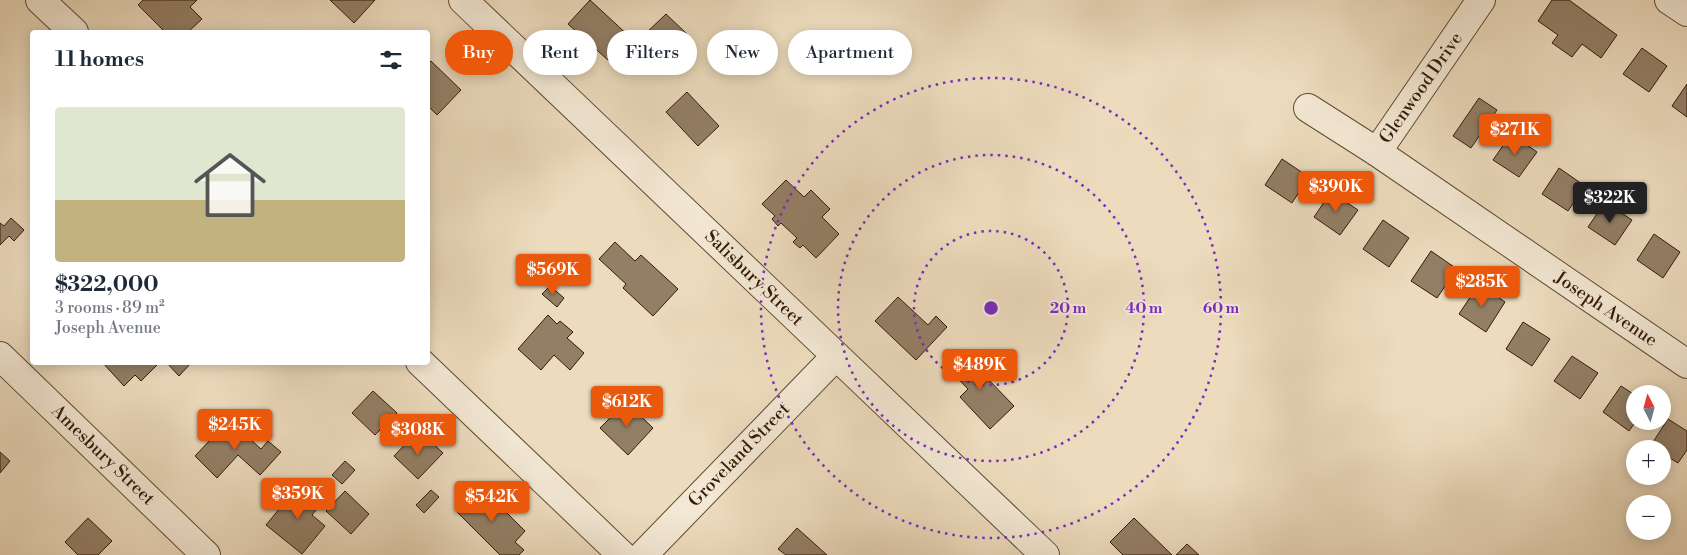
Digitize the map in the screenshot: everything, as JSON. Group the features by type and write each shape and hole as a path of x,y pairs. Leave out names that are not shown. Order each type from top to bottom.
{"street":[{"path":"40,0 72,30"},
{"name":"Salisbury Street","path":"463,0 1046,555"},
{"name":"Glenwood Drive","path":"1377,152 1482,0"},
{"path":"1669,0 1687,12"},
{"name":"Joseph Avenue","path":"1308,108 1377,152 1687,364"},
{"name":"Amesbury Street","path":"0,356 206,555"},
{"name":"Groveland Street","path":"643,555 836,356"},
{"path":"423,365 622,555"}],"building":[{"path":"143,0 197,0 190,7 202,19 190,30 163,30 138,5"},
{"path":"330,0 375,0 354,23"},
{"path":"590,0 622,30 607,30 607,59 597,50 597,30 575,30 568,24"},
{"path":"1552,0 1569,0 1617,35 1601,58 1582,44 1572,57 1552,43 1558,35 1538,21"},
{"path":"666,14 683,30 649,30"},
{"path":"1642,48 1667,66 1649,92 1623,74"},
{"path":"431,61 461,90 437,115 430,108"},
{"path":"1687,84 1687,117 1672,106"},
{"path":"687,92 719,126 698,146 666,112"},
{"path":"1479,98 1497,110 1471,148 1453,136"},
{"path":"1511,134 1537,152 1519,177 1493,160"},
{"path":"1282,159 1309,177 1292,203 1265,185"},
{"path":"1559,168 1585,186 1568,211 1542,194"},
{"path":"786,180 804,197 811,190 830,209 822,217 839,234 816,258 803,245 800,248 793,242 797,238 781,223 778,226 772,219 775,216 762,204"},
{"path":"1331,192 1358,210 1340,235 1314,217"},
{"path":"1605,202 1632,220 1615,245 1588,227"},
{"path":"11,218 24,230 14,241 9,236 0,245 0,223 4,226"},
{"path":"1383,220 1409,238 1389,267 1363,249"},
{"path":"1654,234 1680,252 1663,278 1637,260"},
{"path":"615,242 635,261 641,255 678,289 653,316 623,288 626,284 599,259"},
{"path":"1431,251 1457,269 1437,298 1411,281"},
{"path":"1479,284 1505,302 1486,332 1459,314"},
{"path":"550,286 564,298 557,307 542,294"},
{"path":"898,297 928,325 936,316 947,327 916,360 875,321"},
{"path":"548,315 557,324 560,321 573,332 567,338 584,353 570,370 554,355 541,370 518,349"},
{"path":"1523,322 1550,339 1532,366 1506,349"},
{"path":"967,351 986,371 983,374 1014,406 990,429 960,397 968,389 948,368"},
{"path":"1572,356 1598,373 1580,399 1554,381"},
{"path":"105,365 157,365 141,381 135,375 124,386"},
{"path":"169,365 189,365 179,376"},
{"path":"1621,386 1626,389 1626,429 1603,412"},
{"path":"373,391 397,413 375,435 352,413"},
{"path":"626,402 653,428 628,455 600,428"},
{"path":"229,420 261,449 268,441 281,452 260,475 238,455 217,478 195,456"},
{"path":"1671,421 1687,431 1687,450 1678,463 1671,459 1671,440 1654,440 1661,430 1671,430"},
{"path":"413,436 423,446 429,440 443,453 418,479 394,456"},
{"path":"0,452 10,461 0,473"},
{"path":"345,461 355,470 342,484 332,475"},
{"path":"300,484 322,502 312,515 325,526 302,554 266,525"},
{"path":"481,487 525,531 515,542 524,550 519,555 500,555 456,511"},
{"path":"431,490 439,497 424,513 416,505"},
{"path":"345,491 369,514 351,534 326,511"},
{"path":"88,518 112,541 98,555 78,555 65,542"},
{"path":"1134,518 1172,555 1123,555 1110,542"},
{"path":"797,528 827,555 786,555 778,549"},
{"path":"1187,544 1199,555 1176,555"}]}
